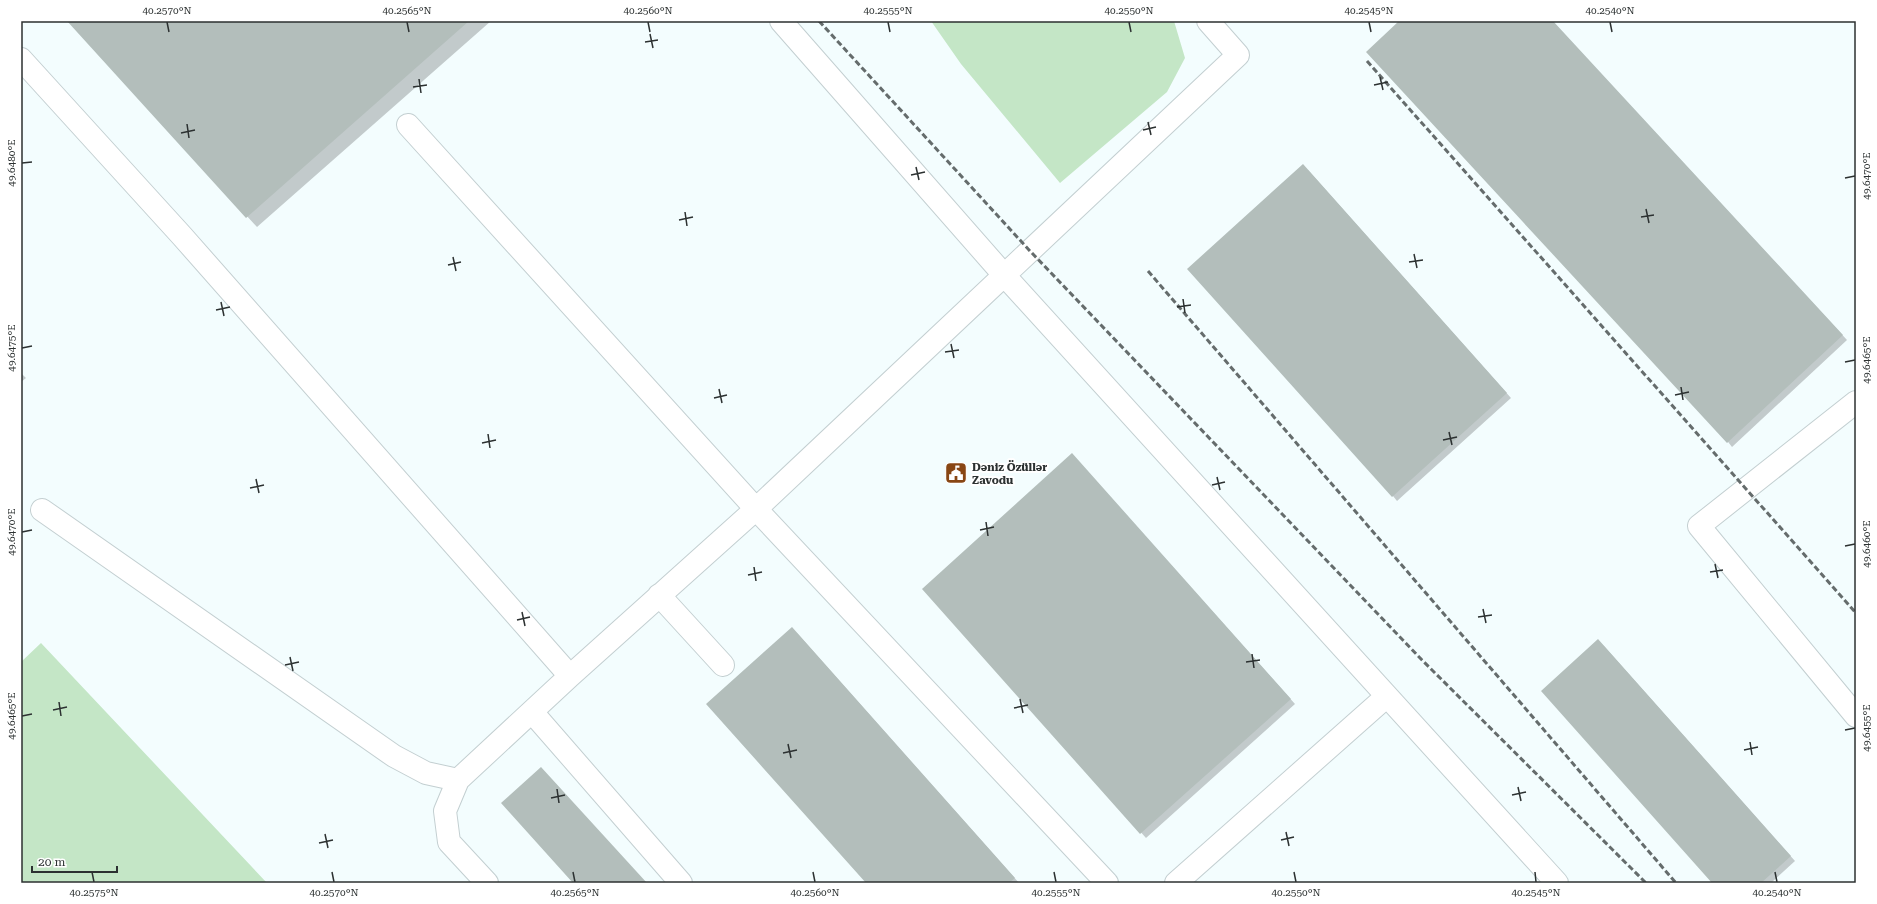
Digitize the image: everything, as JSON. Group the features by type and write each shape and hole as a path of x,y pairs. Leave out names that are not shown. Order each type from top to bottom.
{"lane":[{"path":"781,21 1004,275 1557,883"},
{"path":"487,883 449,842 445,810 458,780 659,595 756,510 1238,55 1208,21"},
{"path":"21,59 182,236 570,676"},
{"path":"408,124 756,510 1107,883"},
{"path":"1856,402 1699,526 1856,716"},
{"path":"42,510 394,756 426,773 458,780"},
{"path":"659,595 723,665"},
{"path":"1176,883 1387,696"},
{"path":"532,712 681,883"}],"green space":[{"path":"931,21 1174,21 1185,58 1167,92 1060,183 961,64"},
{"path":"41,643 267,883 21,883 21,662"}],"building":[{"path":"67,21 469,21 246,218"},
{"path":"1399,21 1553,21 1843,335 1727,443 1366,52"},
{"path":"1303,164 1507,393 1392,497 1187,269"},
{"path":"1072,453 1291,699 1140,834 922,589"},
{"path":"792,627 1015,878 1009,883 866,883 706,704"},
{"path":"1598,639 1791,856 1761,883 1712,883 1541,691"},
{"path":"541,767 647,883 573,883 501,803"}],"railway":[{"path":"819,21 1030,251 1422,660 1646,883"},
{"path":"1367,61 1856,613"},
{"path":"1148,271 1676,883"}],"place":[{"name":"Dəniz Özüllər Zavodu","path":"956,473"}]}
